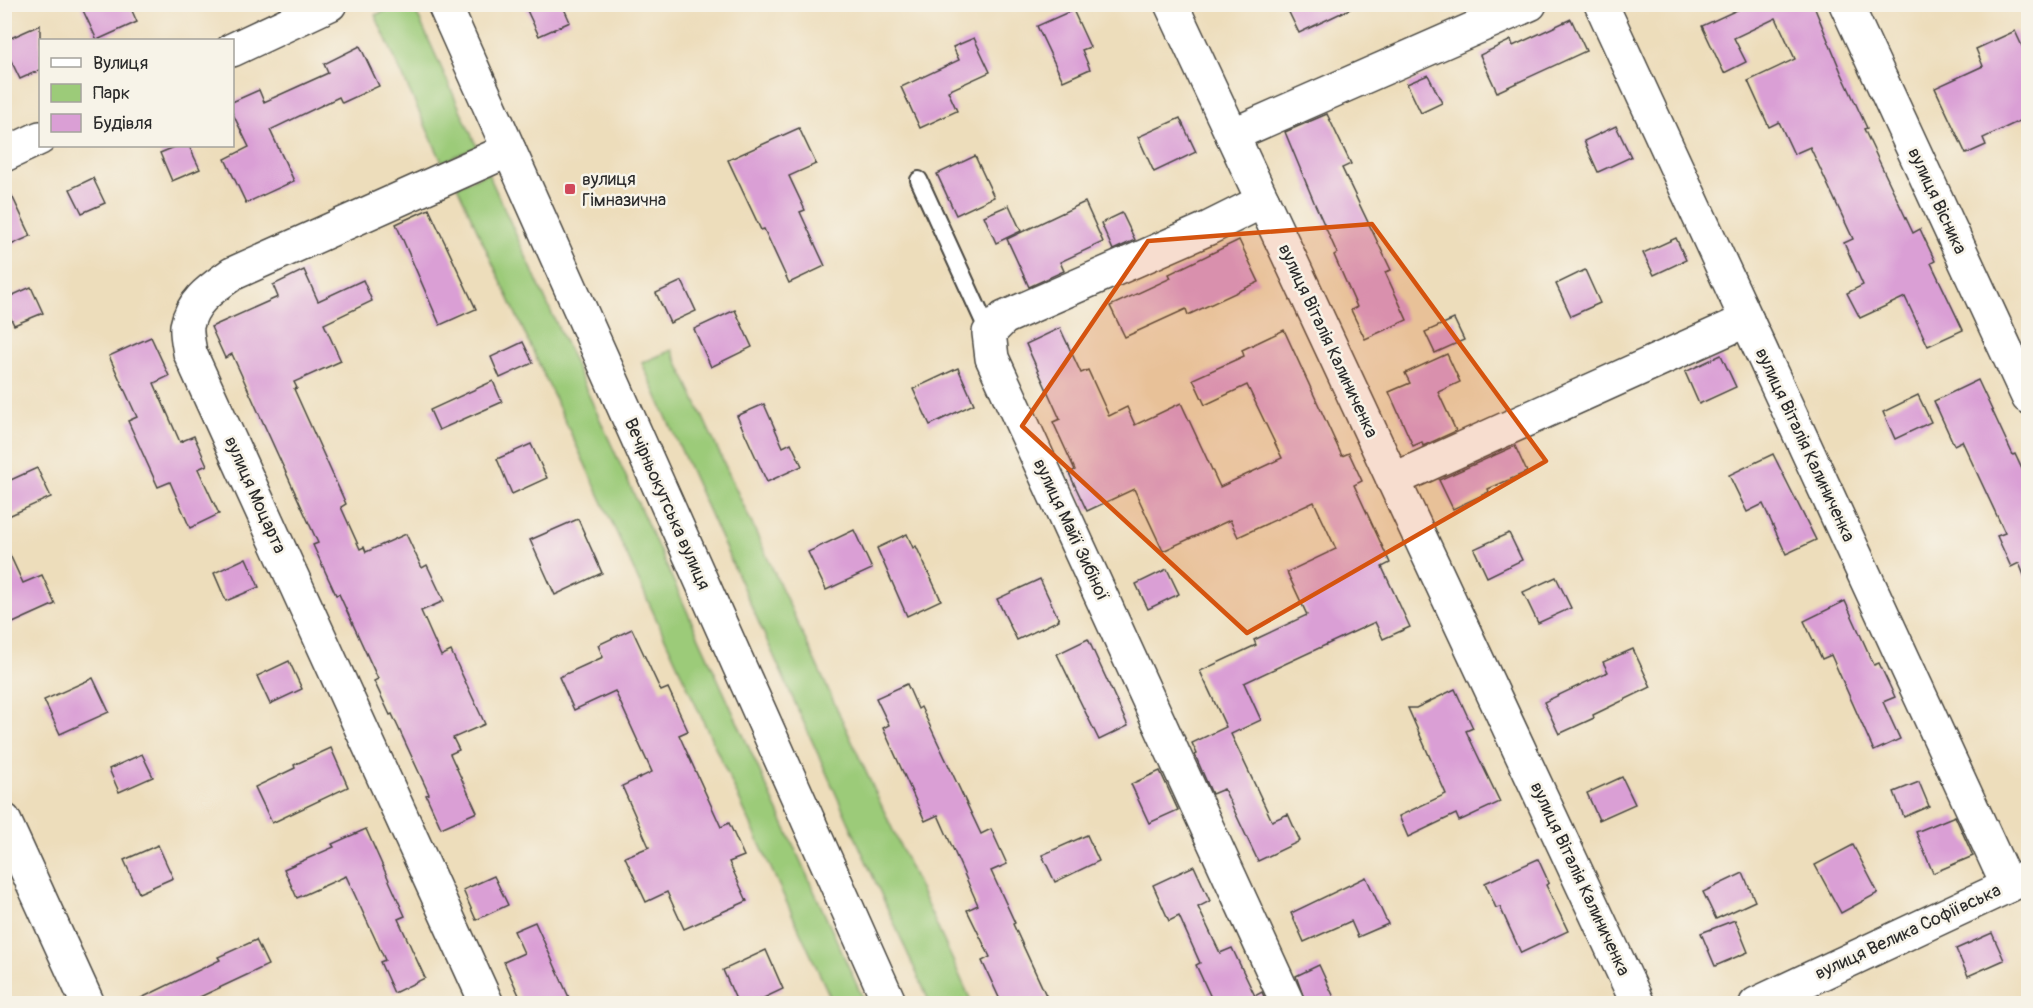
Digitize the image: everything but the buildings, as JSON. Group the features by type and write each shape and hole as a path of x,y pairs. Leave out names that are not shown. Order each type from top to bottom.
{"street":[{"path":"234,49 330,4"},
{"name":"Вечірньокутська вулиця","path":"444,4 890,1004"},
{"name":"вулиця Віталія Калиниченка","path":"1171,4 1638,1004"},
{"path":"1232,135 1530,4"},
{"name":"вулиця Віталія Калиниченка","path":"1601,4 1747,320 2018,882"},
{"name":"вулиця Вісника","path":"1846,4 2028,397"},
{"path":"4,155 39,138"},
{"name":"вулиця Моцарта","path":"487,1004 190,354 187,327 193,310 204,294 232,274 509,150"},
{"path":"989,333 1004,318 1209,228 1263,201"},
{"path":"1393,480 1747,320"},
{"name":"вулиця Майї Зибіної","path":"989,333 992,358 1288,1004"},
{"path":"4,820 88,1004"},
{"name":"вулиця Велика Софіївська","path":"1764,1002 2018,882"}],"lane":[{"path":"919,180 989,333"}],"highlighted area":[{"path":"1372,224 1546,461 1247,633 1022,426 1148,241"}],"green space":[{"path":"400,5 413,5 477,147 442,162 375,15"},
{"path":"488,173 865,1003 833,1003 457,186"},
{"path":"672,350 972,1003 930,1003 642,363"}],"place":[{"name":"вулиця Гімназична","path":"570,189"}]}
